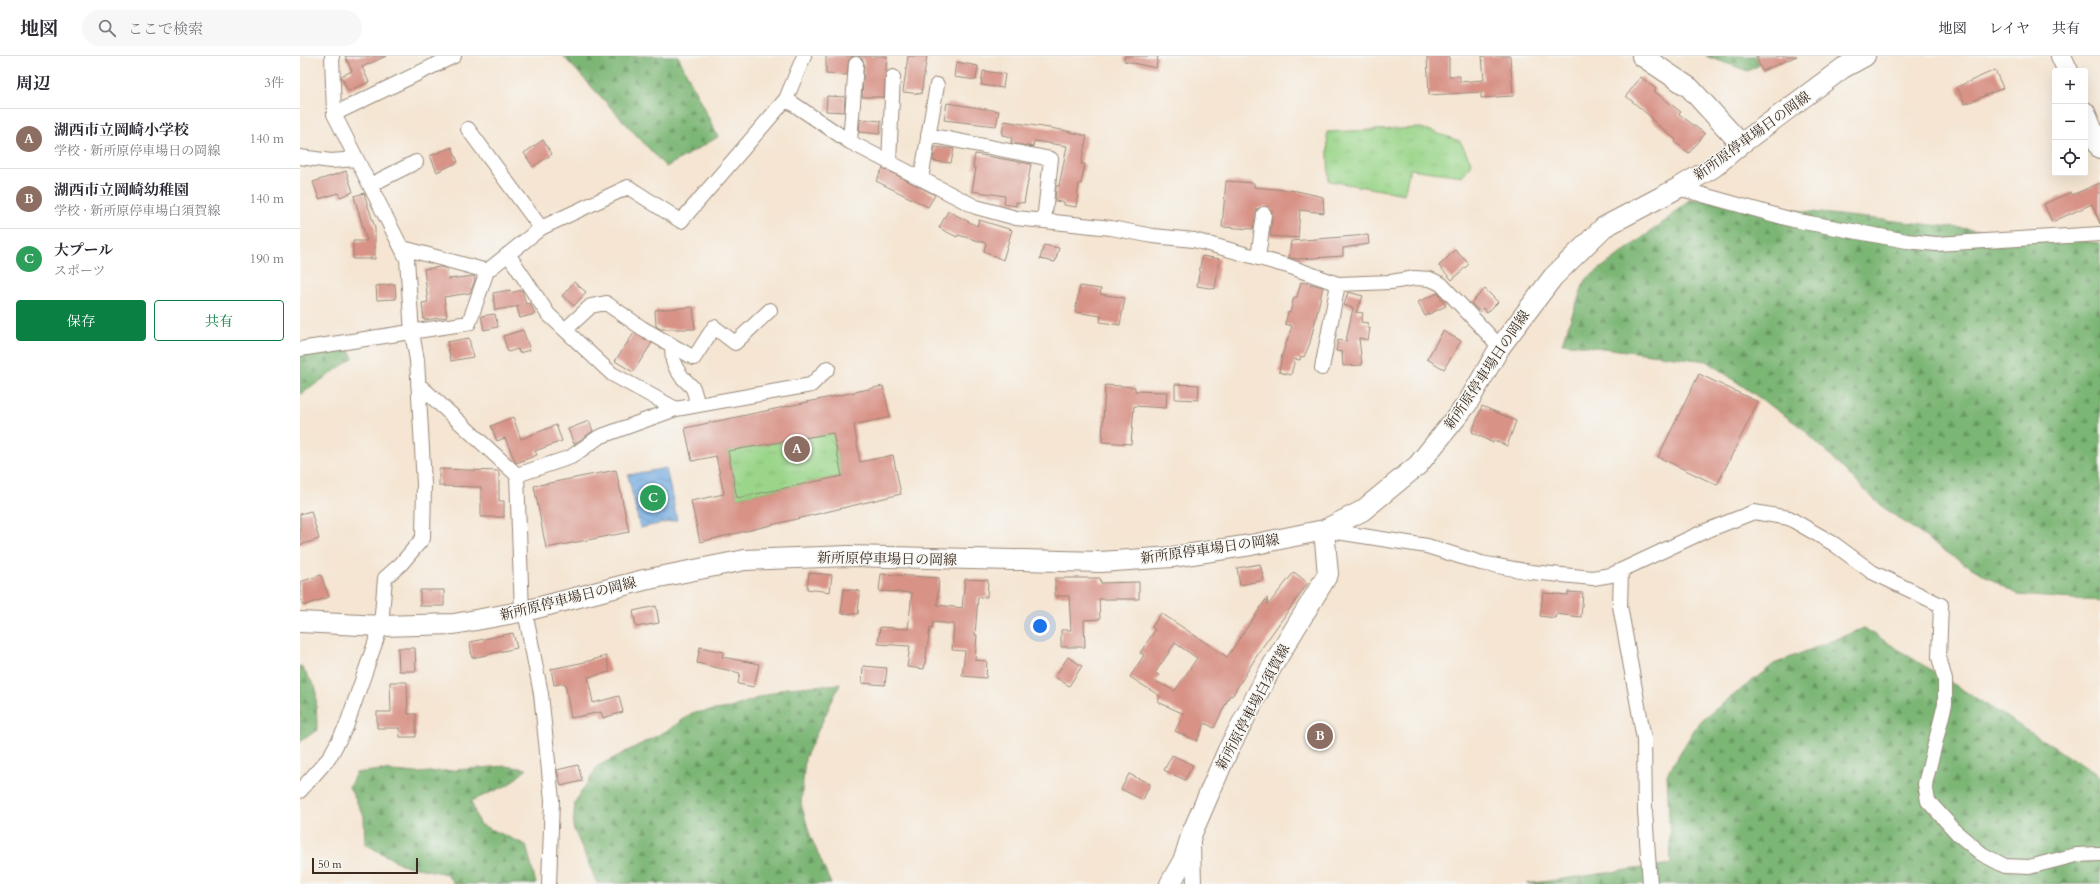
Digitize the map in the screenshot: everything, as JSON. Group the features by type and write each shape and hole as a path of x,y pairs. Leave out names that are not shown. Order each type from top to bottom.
{"main road":[{"path":"1642,56 1690,88 1741,144"},
{"name":"新所原停車場日の岡線","path":"300,622 381,626 454,624 524,611 644,580 745,560 848,556 1101,562 1172,557 1252,545 1324,530 1362,511 1418,465 1467,404 1500,347 1552,277 1604,227 1714,167 1741,144 1843,68 1865,56"},
{"path":"2061,56 2067,68"},
{"path":"2088,119 2100,148"},
{"name":"新所原停車場白須賀線","path":"1170,884 1184,860 1192,834 1228,750 1267,674 1328,574 1324,530"}],"street":[{"path":"300,791 329,758 346,727 381,626 385,578 401,564 423,538 424,484 418,384 412,333 407,259 334,114 332,56"},
{"path":"334,114 454,56"},
{"path":"300,349 412,333 469,323 487,271 541,228 628,187 681,221 786,99 804,56"},
{"path":"850,142 856,64"},
{"path":"889,162 893,77"},
{"path":"921,179 937,85"},
{"path":"786,99 850,142 983,210 1016,218 1111,228 1153,236 1194,240 1288,266 1338,284 1391,282 1415,278 1430,279 1442,284 1500,347"},
{"path":"468,129 541,228"},
{"path":"928,135 1051,159 1044,221"},
{"path":"300,157 331,161 356,159"},
{"path":"370,185 416,162"},
{"path":"1678,188 1793,220 1907,241 1936,244 2100,234"},
{"path":"1258,258 1264,214"},
{"path":"402,248 487,271"},
{"path":"508,254 548,314 612,374 676,409"},
{"path":"1322,368 1338,284"},
{"path":"565,330 591,306 606,303 672,346 694,358"},
{"path":"680,374 694,358 714,327 735,343 770,310"},
{"path":"672,346 673,361 680,374 693,388 698,405"},
{"path":"517,474 571,457 599,437 676,409 811,385 828,368"},
{"path":"418,384 517,474 524,611 541,694 552,800 549,884"},
{"path":"1324,530 1427,546 1481,563 1531,572 1593,578 1611,575 1621,571 1703,532 1754,512 1789,518 1834,544 1872,572 1941,605 1939,657 1945,680 1945,704 1925,784 1928,801 1958,834 1982,854 2005,866 2029,868 2076,855 2100,854"},
{"path":"1621,571 1620,606 1644,739 1650,884"},
{"path":"1192,834 1194,884"}],"green space":[{"path":"563,56 678,56 718,137 666,167"},
{"path":"1706,56 1776,56 1748,71"},
{"path":"1421,128 1460,141 1472,164 1462,176 1410,169 1404,194 1329,181 1327,132"},
{"path":"1690,199 2100,243 2100,601 2018,595 1955,558 1880,505 1801,427 1707,361 1562,343 1585,280 1665,221"},
{"path":"344,340 353,358 300,395 300,345"},
{"path":"833,433 842,476 737,498 728,451"},
{"path":"1864,628 2100,776 2100,884 1527,884 1671,864 1667,774 1699,722 1774,664"},
{"path":"300,665 316,688 317,730 300,742"},
{"path":"840,684 805,758 801,804 810,835 831,884 597,883 573,827 575,802 598,766 670,729 692,713 730,708 786,688"},
{"path":"506,766 527,769 508,785 471,801 479,824 526,845 536,884 454,884 447,874 403,865 365,844 364,816 349,787 356,773 380,770 417,773"}],"water":[{"path":"666,468 677,520 640,528 628,475"}],"building":[{"path":"345,56 386,56 362,67 369,82 348,91 341,76 352,71"},
{"path":"826,56 854,56 849,60 847,75 826,74"},
{"path":"858,56 887,56 884,97 862,97 864,64 863,60"},
{"path":"908,56 927,56 921,94 903,92"},
{"path":"1125,56 1158,56 1156,68 1124,61"},
{"path":"1427,56 1449,56 1449,76 1460,76 1460,82 1484,80 1482,56 1510,56 1513,96 1481,98 1481,92 1429,95"},
{"path":"1756,56 1797,56 1762,71"},
{"path":"956,62 978,66 976,80 954,77"},
{"path":"1995,70 2003,88 1965,104 1957,87"},
{"path":"983,71 1005,74 1003,88 981,85"},
{"path":"1641,77 1656,89 1654,91 1681,112 1679,114 1705,134 1689,153 1675,142 1676,140 1626,96"},
{"path":"827,96 845,97 844,112 826,111"},
{"path":"947,103 999,111 996,126 944,120"},
{"path":"860,119 881,121 880,134 859,132"},
{"path":"1004,121 1062,130 1087,136 1081,164 1085,164 1081,184 1079,184 1076,207 1064,205 1064,202 1055,201 1056,186 1059,186 1067,146 1034,141 1033,147 1011,143 1012,137 1002,135"},
{"path":"543,140 552,154 533,167 524,153"},
{"path":"452,147 458,162 437,172 430,156"},
{"path":"935,147 954,149 951,163 933,161"},
{"path":"975,154 1031,164 1024,203 1016,202 1016,206 1004,204 1005,196 972,191 976,168 973,168"},
{"path":"883,168 935,195 928,207 876,181"},
{"path":"346,171 353,192 340,197 338,193 319,199 313,182"},
{"path":"1226,181 1254,183 1254,187 1297,191 1323,197 1324,213 1300,210 1298,238 1270,236 1272,211 1266,206 1257,209 1253,229 1222,227"},
{"path":"2100,183 2100,224 2092,204 2052,222 2044,204 2071,192 2072,195"},
{"path":"364,193 375,228 375,259 372,259 371,257 371,259 353,259 353,241 367,241 354,196"},
{"path":"948,211 977,226 979,220 1012,230 1003,260 984,251 986,243 958,235 957,237 939,228"},
{"path":"1368,235 1369,244 1343,248 1343,256 1299,259 1289,258 1291,241"},
{"path":"1044,245 1059,248 1055,262 1040,259"},
{"path":"1455,250 1469,264 1452,280 1439,266"},
{"path":"1202,256 1220,259 1215,289 1197,286"},
{"path":"441,267 447,269 448,279 474,276 475,280 470,293 444,297 447,317 424,320 422,303 428,302 424,269"},
{"path":"574,282 586,292 574,306 562,296"},
{"path":"1301,282 1323,287 1310,343 1304,357 1301,356 1300,360 1295,359 1291,375 1279,372 1282,355 1292,326 1285,324 1288,312 1290,313 1294,297 1297,297"},
{"path":"395,284 396,299 377,300 376,286"},
{"path":"1080,286 1101,289 1100,294 1125,298 1120,325 1100,322 1101,316 1075,312"},
{"path":"1485,289 1498,302 1487,313 1483,308 1480,312 1471,303"},
{"path":"510,290 510,293 522,290 526,304 530,303 535,314 520,318 517,307 521,306 495,310 493,293"},
{"path":"1348,292 1363,296 1356,312 1363,313 1361,322 1368,323 1367,328 1370,328 1368,340 1359,338 1362,365 1343,366 1342,352 1336,351 1338,340 1346,341 1353,308 1344,305"},
{"path":"1438,293 1446,306 1425,316 1418,302"},
{"path":"693,307 695,329 661,329 656,326 655,310"},
{"path":"495,314 498,327 484,330 481,316"},
{"path":"523,330 530,350 519,353 518,349 508,352 503,336"},
{"path":"1443,331 1461,341 1444,369 1427,359"},
{"path":"634,333 652,343 633,372 615,361"},
{"path":"469,338 473,357 451,361 447,342"},
{"path":"1699,374 1758,402 1717,485 1658,457"},
{"path":"1175,384 1199,385 1198,400 1175,399"},
{"path":"1105,385 1135,387 1135,391 1167,392 1166,408 1134,406 1131,444 1102,442"},
{"path":"883,386 890,417 854,425 860,462 893,455 901,494 700,542 691,501 724,494 716,456 692,461 685,428","holes":["833,433 842,476 737,498 728,451"]},
{"path":"1482,406 1516,421 1507,446 1494,440 1493,443 1472,432"},
{"path":"513,417 521,439 556,425 562,441 535,451 537,455 516,463 505,438 497,441 491,426"},
{"path":"589,421 593,431 574,444 568,429"},
{"path":"439,469 499,471 499,501 504,501 504,517 481,517 481,487 439,486"},
{"path":"616,470 629,532 546,548 534,486"},
{"path":"311,511 319,539 300,545 300,514"},
{"path":"1260,564 1264,580 1240,585 1237,568"},
{"path":"1294,572 1308,583 1261,649 1232,696 1230,695 1214,728 1205,723 1197,741 1175,731 1184,714 1158,702 1160,696 1130,677 1144,655 1140,653 1155,630 1152,627 1161,613 1227,657 1267,598 1268,605","holes":["1175,643 1197,658 1175,691 1155,681 1159,675 1155,673"]},
{"path":"809,573 832,575 830,592 807,589"},
{"path":"881,574 939,578 937,605 962,608 965,579 988,580 987,597 978,597 975,635 977,635 975,660 987,661 986,678 962,676 965,651 952,650 954,624 933,622 932,629 930,628 924,669 907,667 910,646 878,644 880,627 908,629 912,593 879,591"},
{"path":"321,575 329,597 303,606 300,596 300,582"},
{"path":"1055,578 1100,578 1101,583 1139,582 1139,599 1099,599 1100,619 1084,620 1085,647 1061,647 1061,630 1071,630 1069,596 1055,596"},
{"path":"844,589 860,591 858,614 841,613"},
{"path":"420,590 444,590 444,606 420,606"},
{"path":"1568,592 1583,593 1581,617 1556,614 1555,618 1540,616 1543,593 1568,595"},
{"path":"656,606 659,623 636,627 633,611"},
{"path":"513,633 517,648 472,658 470,642"},
{"path":"700,647 724,652 722,657 759,664 754,687 738,684 740,673 697,663"},
{"path":"398,648 415,648 416,671 399,671"},
{"path":"606,656 610,672 588,677 593,703 619,696 623,712 603,718 601,712 571,718 565,683 554,685 551,669"},
{"path":"1068,657 1082,666 1069,686 1055,677"},
{"path":"863,666 887,668 885,685 862,683"},
{"path":"390,682 407,682 408,714 416,714 416,737 400,737 399,728 377,728 377,712 391,712"},
{"path":"1172,755 1193,765 1185,780 1164,770"},
{"path":"578,765 582,781 561,786 557,770"},
{"path":"1129,774 1150,784 1143,800 1121,789"}],"place":[{"name":"湖西市立岡崎小学校","path":"797,449"},
{"name":"大プール","path":"653,498"},
{"name":"湖西市立岡崎幼稚園","path":"1320,736"}]}
